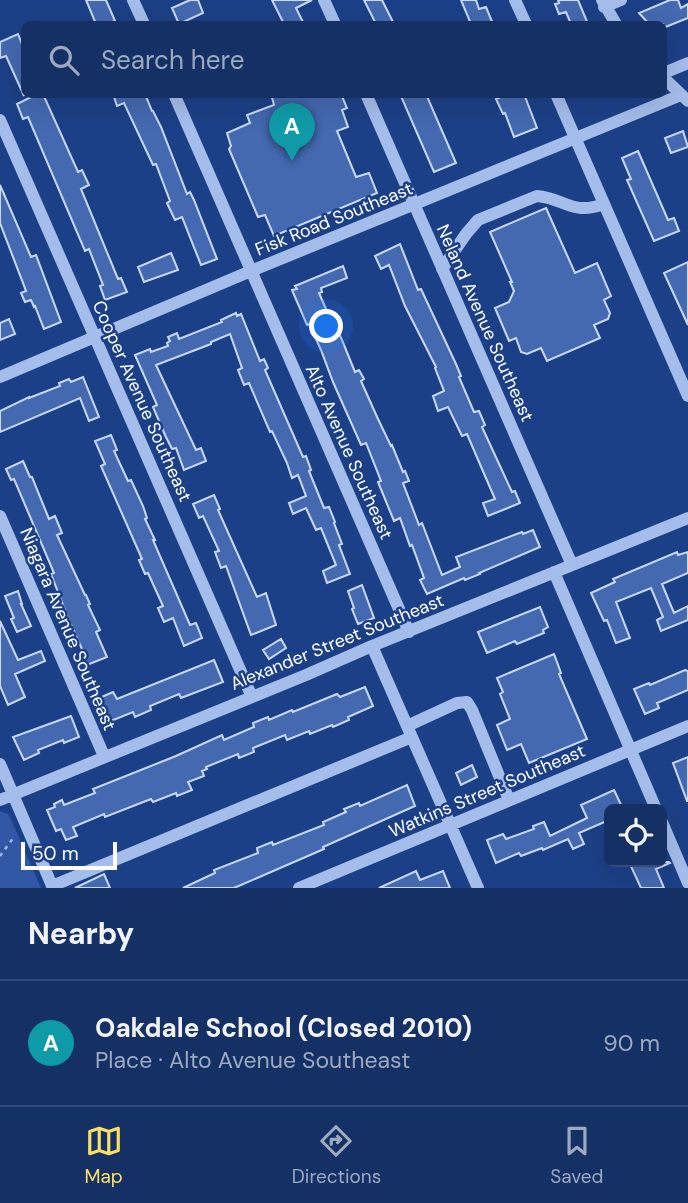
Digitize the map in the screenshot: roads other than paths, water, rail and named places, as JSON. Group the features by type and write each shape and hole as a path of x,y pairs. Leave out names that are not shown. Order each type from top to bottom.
{"street":[{"path":"133,0 143,21"},
{"path":"324,0 334,21"},
{"path":"515,0 525,21"},
{"path":"614,21 603,3 621,0"},
{"path":"667,74 688,63"},
{"path":"667,80 685,98"},
{"name":"Alto Avenue Southeast","path":"176,98 409,632"},
{"name":"Neland Avenue Southeast","path":"368,98 572,565"},
{"path":"558,98 688,396"},
{"name":"Fisk Road Southeast","path":"0,377 251,271 576,139 685,98"},
{"name":"Cooper Avenue Southeast","path":"0,120 252,696"},
{"path":"442,269 478,220 537,196 546,196 568,206 580,208 604,204"},
{"name":"Niagara Avenue Southeast","path":"0,516 104,757"},
{"name":"Alexander Street Southeast","path":"0,800 688,518"},
{"path":"554,572 654,804"},
{"path":"372,646 478,888"},
{"path":"0,764 53,887 410,731 457,703 467,702 472,710 509,800"},
{"name":"Watkins Street Southeast","path":"299,888 688,726"},
{"path":"667,834 688,883"}],"place":[{"name":"Oakdale School (Closed 2010)","path":"292,161"}]}
